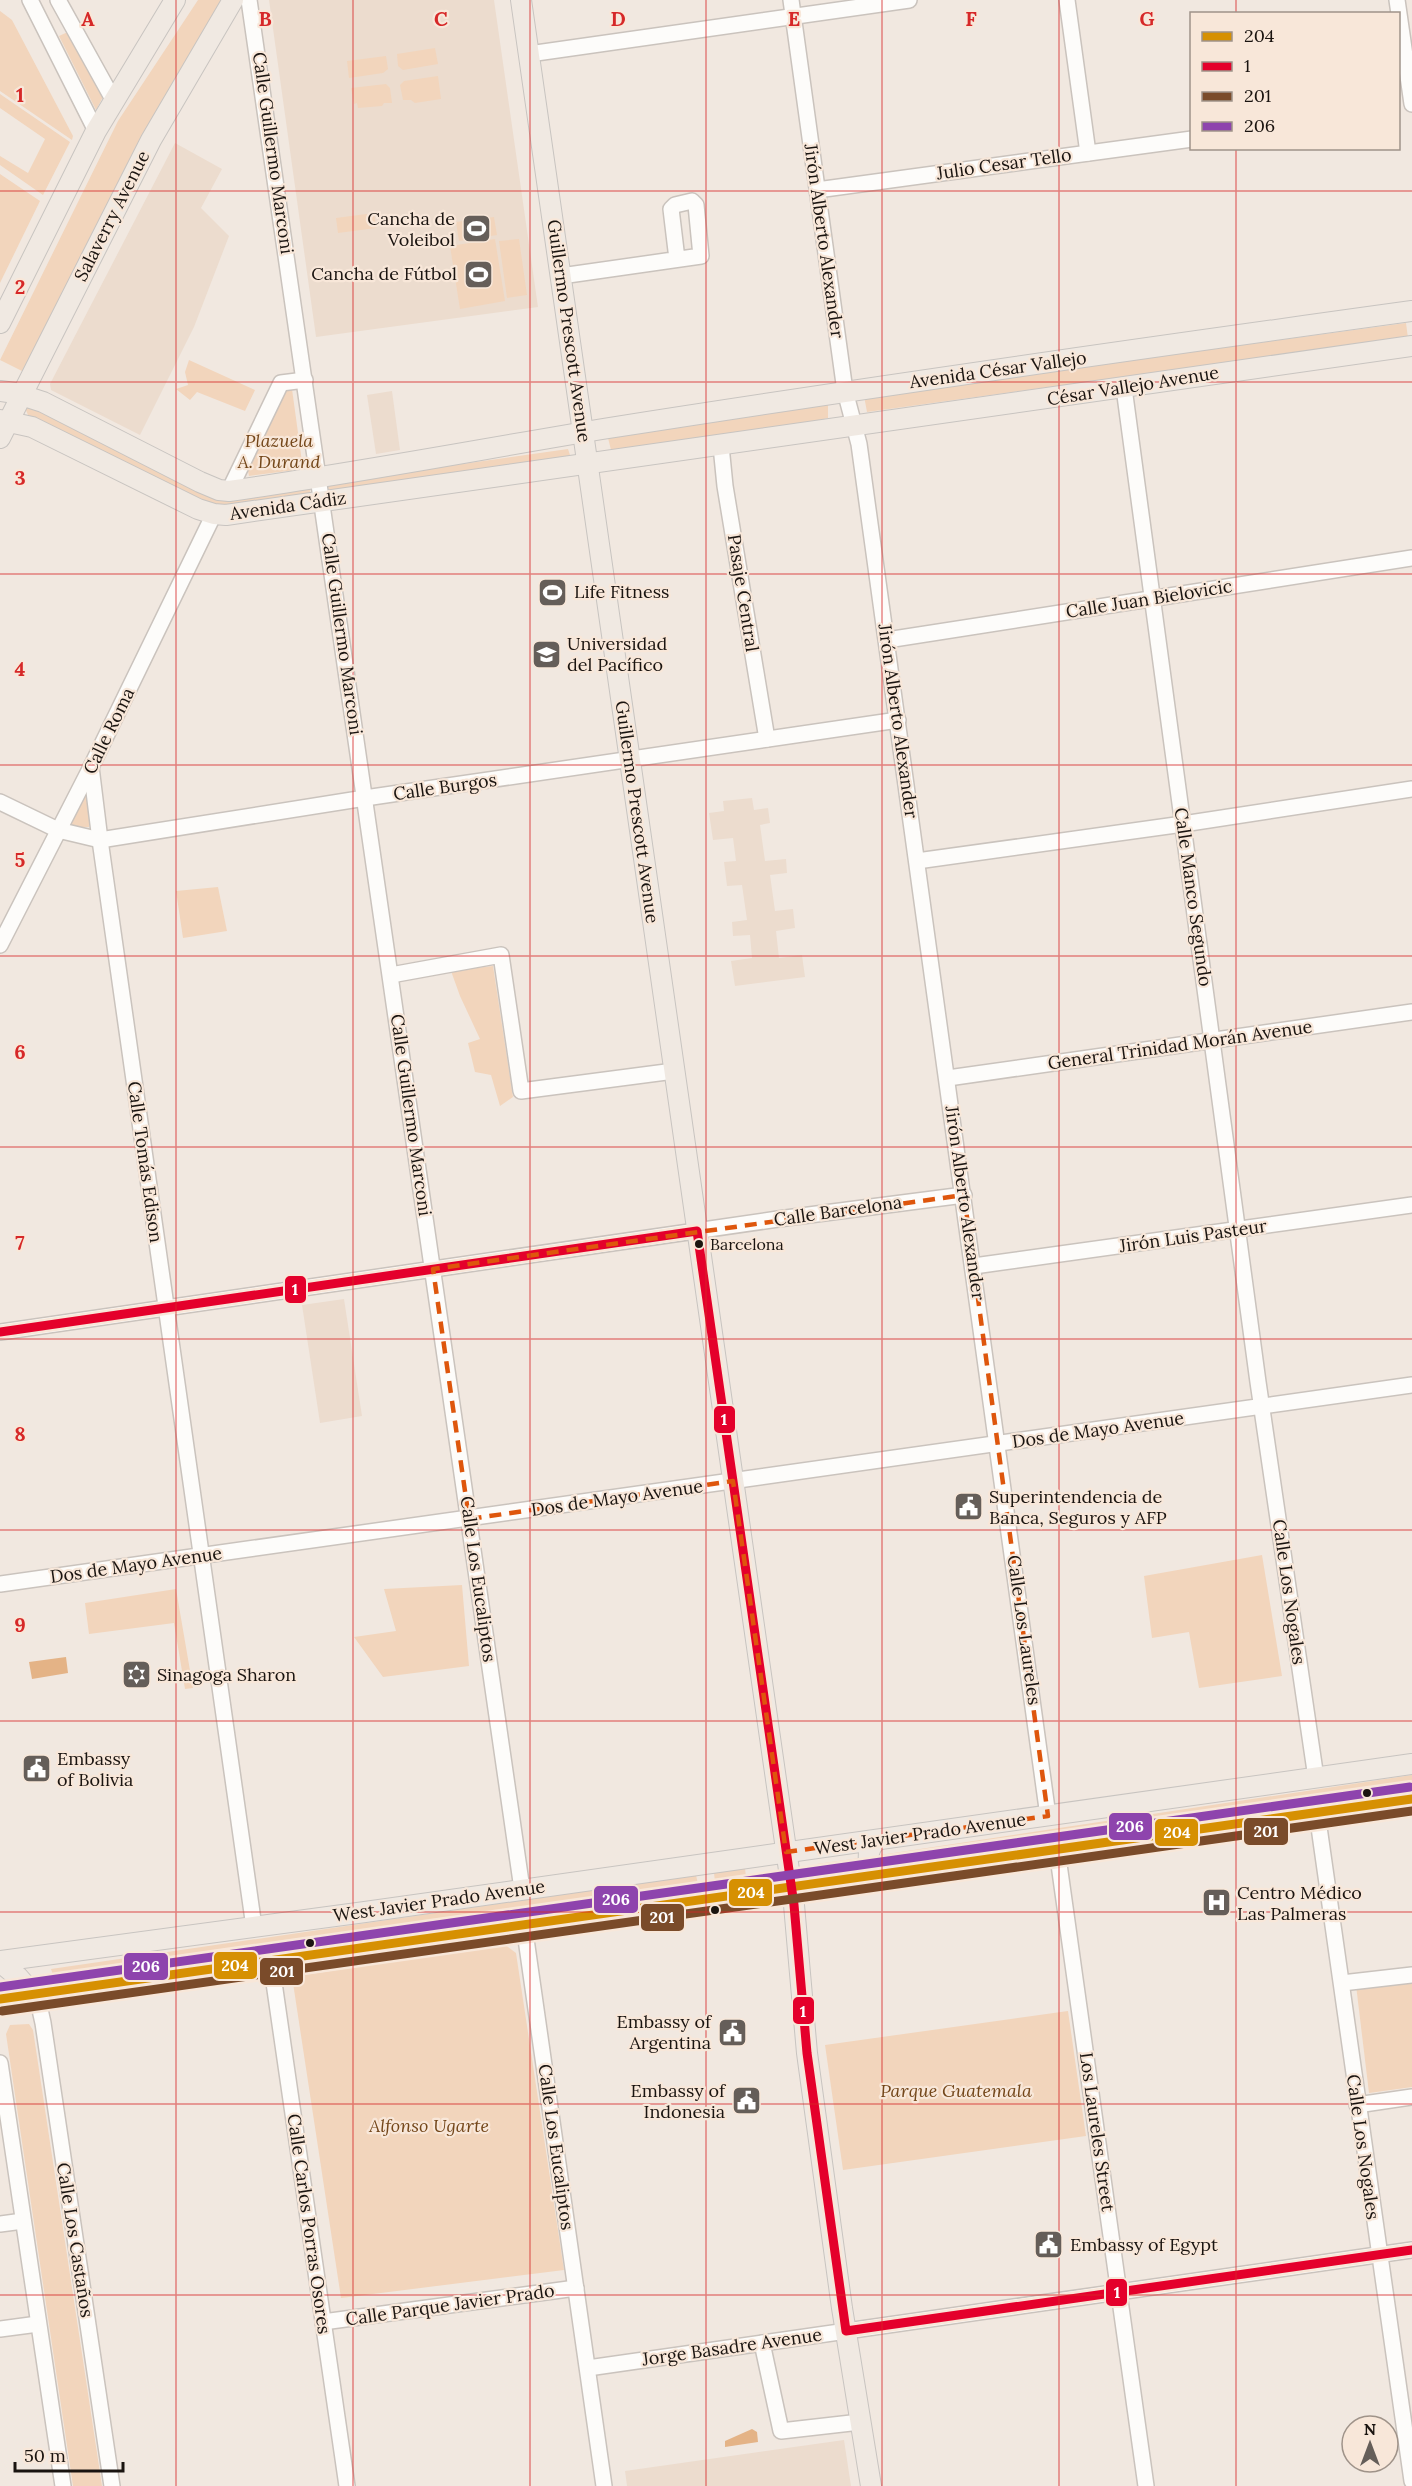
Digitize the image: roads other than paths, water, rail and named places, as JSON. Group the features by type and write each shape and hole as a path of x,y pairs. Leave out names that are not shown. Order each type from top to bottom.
{"main road":[{"path":"0,323 96,131 175,0"},
{"name":"Salaverry Avenue","path":"3,426 151,140 233,0"},
{"name":"Guillermo Prescott Avenue","path":"521,0 786,1852 807,2054 846,2331 871,2486"},
{"name":"Avenida César Vallejo","path":"584,433 845,391 1412,311"},
{"name":"César Vallejo Avenue","path":"855,427 1412,346"},
{"name":"Avenida Cádiz","path":"0,391 21,394 43,402 208,486 229,491 320,478 584,433"},
{"name":"Avenida Cádiz","path":"3,426 32,427 214,514 226,515 587,465"},
{"path":"587,465 855,427"},
{"name":"West Javier Prado Avenue","path":"0,1962 1412,1764"},
{"name":"West Javier Prado Avenue","path":"0,1999 1412,1799"},
{"path":"877,1840 870,1848 868,1861 879,1875"},
{"path":"697,1865 706,1871 711,1881 709,1892 702,1900"},
{"path":"0,1962 34,1995"}],"street":[{"path":"30,0 96,131"},
{"path":"58,0 114,101"},
{"name":"Calle Guillermo Marconi","path":"249,0 433,1269"},
{"name":"Jirón Alberto Alexander","path":"791,0 845,391 855,427 898,720 999,1444"},
{"path":"529,54 909,0"},
{"path":"1068,0 1088,153"},
{"path":"45,29 67,18"},
{"path":"1400,21 1412,106"},
{"name":"Julio Cesar Tello","path":"817,190 1190,138"},
{"path":"561,276 701,256 696,205 692,201 675,205 671,209 677,259"},
{"path":"229,491 281,383 305,380"},
{"name":"Calle Manco Segundo","path":"1124,388 1262,1407"},
{"name":"Pasaje Central","path":"722,446 725,486 767,739"},
{"name":"Calle Roma","path":"0,945 91,767 214,514"},
{"name":"Calle Juan Bielovicic","path":"886,640 1412,558"},
{"name":"Calle Burgos","path":"0,802 58,830 100,840 365,798 898,720"},
{"name":"Calle Tomás Edison","path":"91,767 201,1556"},
{"path":"917,861 1412,789"},
{"path":"391,975 501,955 521,1091 674,1071"},
{"name":"General Trinidad Morán Avenue","path":"948,1078 1412,1012"},
{"name":"Calle Barcelona","path":"0,1332 697,1231 964,1195"},
{"name":"Jirón Luis Pasteur","path":"974,1266 1412,1205"},
{"name":"Calle Los Eucaliptos","path":"433,1269 522,1889"},
{"name":"Dos de Mayo Avenue","path":"0,1584 1412,1385"},
{"name":"Calle Los Nogales","path":"1262,1407 1316,1778"},
{"name":"Calle Los Laureles","path":"999,1444 1048,1816"},
{"path":"201,1556 254,1927"},
{"name":"Calle Los Nogales","path":"1317,1813 1378,2255 1412,2481"},
{"name":"Los Laureles Street","path":"1057,1850 1146,2486"},
{"name":"Calle Los Eucaliptos","path":"524,1925 604,2486"},
{"name":"Calle Carlos Porras Osores","path":"271,1962 347,2486"},
{"path":"1342,1983 1412,1975"},
{"name":"Calle Los Castaños","path":"34,1995 43,2023 112,2486"},
{"path":"0,2063 63,2486"},
{"path":"1357,2105 1412,2097"},
{"path":"0,2224 23,2222"},
{"name":"Jorge Basadre Avenue","path":"588,2368 1412,2250"},
{"name":"Calle Parque Javier Prado","path":"323,2322 576,2288"},
{"path":"0,2329 38,2324"},
{"path":"762,2343 781,2431 860,2422"}],"place":[{"name":"Cancha de Voleibol","path":"476,229"},
{"name":"Cancha de Fútbol","path":"478,274"},
{"name":"Life Fitness","path":"553,592"},
{"name":"Universidad del Pacífico","path":"546,654"},
{"name":"Barcelona","path":"699,1244"},
{"name":"Superintendencia de Banca, Seguros y AFP","path":"968,1507"},
{"name":"Sinagoga Sharon","path":"136,1675"},
{"name":"Embassy of Bolivia","path":"36,1769"},
{"name":"Centro Médico Las Palmeras","path":"1216,1903"},
{"name":"Embassy of Argentina","path":"732,2032"},
{"name":"Embassy of Indonesia","path":"746,2101"},
{"name":"Embassy of Egypt","path":"1049,2245"}],"park label":[{"name":"Plazuela A. Durand","path":"279,451"},
{"name":"Parque Guatemala","path":"956,2091"},
{"name":"Alfonso Ugarte","path":"429,2126"}]}
